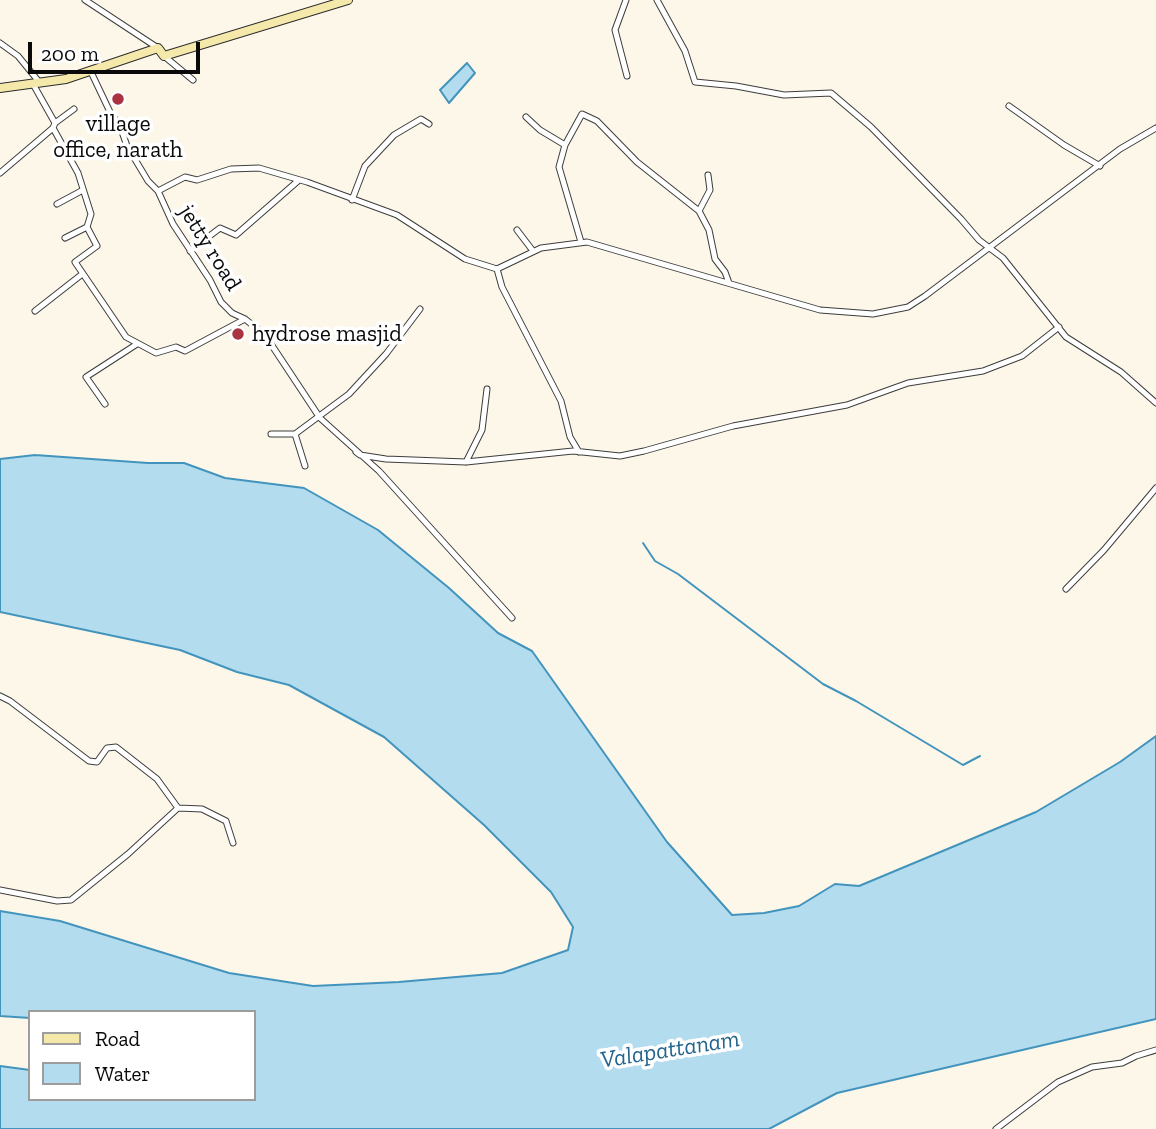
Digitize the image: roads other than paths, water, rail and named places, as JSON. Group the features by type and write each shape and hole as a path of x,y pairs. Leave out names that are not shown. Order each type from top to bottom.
{"main road":[{"path":"0,88 37,84 91,72 348,0"}],"street":[{"path":"85,0 161,52 193,80"},
{"path":"626,0 615,30 626,76"},
{"path":"657,0 685,51 695,82 784,95 831,93 871,127 979,240 1003,258 1066,337 1121,372 1156,403"},
{"path":"0,43 18,56 37,84 78,173 91,214 88,227 97,246 76,261 81,275 126,337 156,353 176,346 185,351 245,319"},
{"name":"jetty road","path":"91,72 110,112 120,126 127,146 148,181 158,191 164,208 221,302 232,313 245,319 265,335 320,418 379,471 512,618"},
{"path":"1009,106 1064,145 1100,166"},
{"path":"0,173 74,109"},
{"path":"581,242 559,166 565,145 582,114 597,121 637,162 699,211 709,230 715,259 729,283"},
{"path":"526,117 540,130 565,145"},
{"path":"352,200 365,166 394,135 421,119 429,124"},
{"path":"158,191 186,177 197,180 231,169 259,168 397,215 465,259 497,269 541,248 587,242 820,310 873,314 908,307 1120,149 1156,128"},
{"path":"699,211 710,190 708,175"},
{"path":"190,251 220,228 236,235 299,180"},
{"path":"57,204 83,190"},
{"path":"65,238 88,227"},
{"path":"517,230 533,251"},
{"path":"497,269 502,287 561,401 570,437 579,452"},
{"path":"35,311 81,275"},
{"path":"271,434 295,434 349,394 386,354 420,309"},
{"path":"356,452 386,459 466,462 579,452 620,456 733,426 847,405 908,383 983,371 1023,356 1059,327"},
{"path":"105,404 86,377 137,344"},
{"path":"466,462 482,430 487,389"},
{"path":"295,434 305,466"},
{"path":"1066,589 1104,550 1156,488"},
{"path":"0,696 71,745 89,761 97,762 107,748 116,747 157,779 178,808"},
{"path":"0,890 57,901 71,900 128,854 178,808 202,809 226,821 233,843"},
{"path":"996,1129 1058,1082 1092,1067 1122,1063 1156,1050"}],"water":[{"path":"467,63 475,73 449,103 440,90"},
{"name":"Valapattanam","path":"35,455 184,463 225,478 304,488 378,530 449,588 498,633 532,651 667,842 732,915 764,913 799,906 835,884 859,886 1036,812 1120,762 1156,736 1156,1019 837,1093 769,1129 0,1129 0,1066 28,1070 28,1101 256,1101 256,1010 28,1010 28,1018 0,1016 0,911 60,921 229,973 313,986 502,973 568,950 573,927 551,892 484,825 384,737 289,685 237,672 180,650 0,612 0,459"}],"waterway":[{"path":"643,543 655,561 678,574 823,684 963,765 980,756"}],"place":[{"name":"village office, narath","path":"118,99"},
{"name":"hydrose masjid","path":"238,334"}]}
